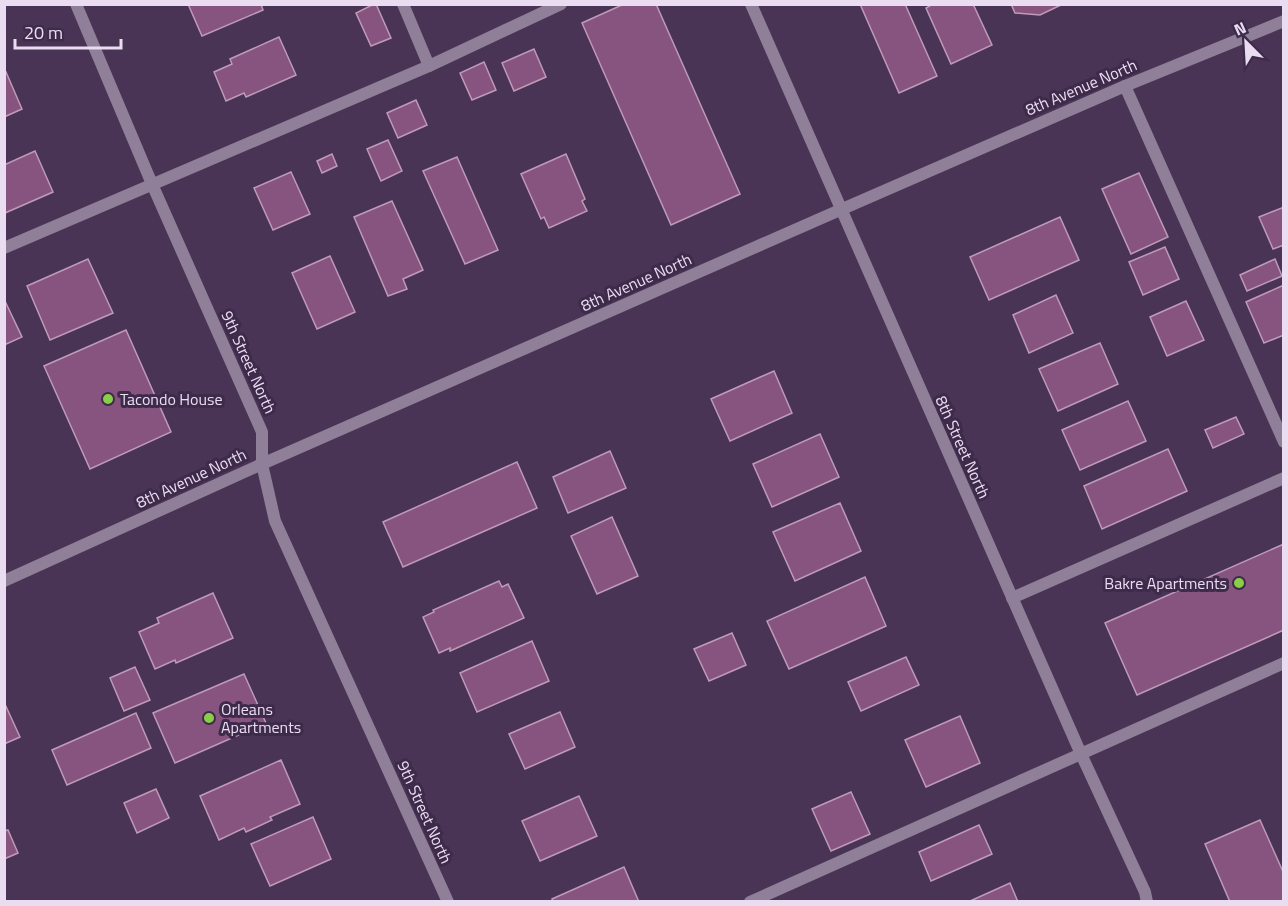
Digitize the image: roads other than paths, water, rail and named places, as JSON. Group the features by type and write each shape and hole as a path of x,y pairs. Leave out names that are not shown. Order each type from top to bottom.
{"street":[{"name":"9th Street North","path":"76,4 152,184 262,432 262,464 276,521 448,902"},
{"path":"403,4 429,66"},
{"path":"4,248 429,66 561,4"},
{"name":"8th Street North","path":"751,4 1081,754 1145,892 1147,902"},
{"name":"8th Avenue North","path":"4,581 262,464 840,210 1125,86 1284,21"},
{"path":"1125,86 1284,442"},
{"path":"1012,598 1284,478"},
{"path":"750,902 1284,663"}],"place":[{"name":"Tacondo House","path":"108,399"},
{"name":"Bakre Apartments","path":"1239,583"},
{"name":"Orleans Apartments","path":"209,718"}]}
